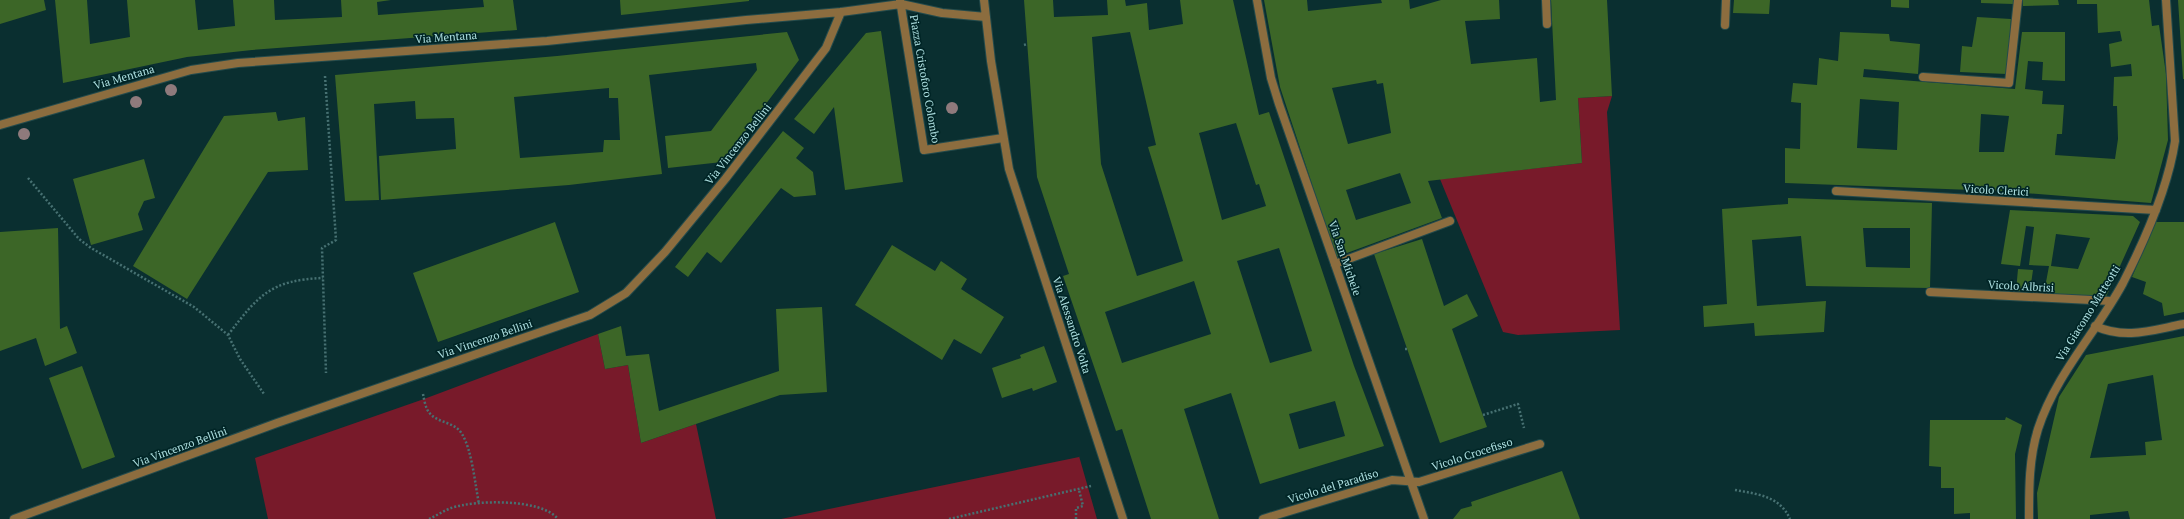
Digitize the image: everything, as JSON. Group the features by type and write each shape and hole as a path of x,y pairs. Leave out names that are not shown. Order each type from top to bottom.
{"street":[{"path":"984,0 1003,138"},
{"name":"Via San Michele","path":"1257,0 1271,78 1424,519"},
{"path":"1546,0 1547,24"},
{"path":"1725,25 1726,0"},
{"path":"1923,77 2009,83 2018,0"},
{"name":"Via Giacomo Matteotti","path":"2029,519 2029,478 2032,452 2038,429 2055,388 2123,283 2156,210 2166,181 2175,141 2166,0"},
{"name":"Piazza Cristoforo Colombo","path":"986,17 942,13 903,1 924,150 1003,138"},
{"name":"Via Mentana","path":"0,125 127,87 191,70 216,66 547,41 746,20 841,12 903,1"},
{"name":"Via Vincenzo Bellini","path":"14,519 277,423 590,315 608,306 626,293 644,276 726,178 826,48 841,12"},
{"name":"Via Alessandro Volta","path":"1003,138 1009,169 1123,519"},
{"name":"Vicolo Clerici","path":"1836,191 2156,210"},
{"path":"1335,264 1450,221"},
{"name":"Vicolo Albrisi","path":"1930,292 2111,301"},
{"path":"2095,326 2110,333 2122,334 2184,324"},
{"name":"Vicolo Crocefisso","path":"1410,480 1420,482 1540,444"},
{"name":"Vicolo del Paradiso","path":"1263,519 1392,480 1410,480"}],"path":[{"path":"325,73 336,240 322,248 326,373"},
{"path":"28,178 79,239 91,248 194,307 228,335 240,359 264,394"},
{"path":"228,335 258,297 269,290 292,281 323,278"},
{"path":"422,394 427,410 432,416 452,424 462,433 468,450 478,504"},
{"path":"1483,415 1518,404 1525,430"},
{"path":"949,519 1091,486"},
{"path":"1076,519 1076,508 1084,506 1079,490"},
{"path":"1735,490 1768,496 1781,505 1790,519"},
{"path":"429,519 451,508 493,501 527,505 554,514 558,519"}],"shaded area":[{"path":"1612,96 1607,112 1620,330 1518,335 1503,332 1440,179 1582,163 1578,98"},
{"path":"598,334 605,369 628,365 641,443 696,424 716,519 268,519 255,458 424,399"},
{"path":"1079,457 1097,519 781,519"}],"building":[{"path":"0,0 44,0 46,10 0,24"},
{"path":"55,0 87,0 90,44 130,37 127,0 195,0 198,30 235,26 233,0 274,0 275,20 342,17 341,0 391,0 377,2 378,15 484,7 483,0 513,0 517,30 252,50 187,57 63,83"},
{"path":"620,0 749,0 749,1 621,15"},
{"path":"1024,0 1053,0 1054,17 1108,15 1107,0 1125,0 1126,6 1147,3 1149,30 1183,24 1180,0 1233,0 1259,115 1269,112 1354,366 1384,446 1260,484 1231,393 1184,409 1219,519 1151,519 1122,429 1116,431 1063,276 1069,274 1037,177","holes":["1130,32 1156,145 1148,147 1183,261 1137,276 1101,164 1092,37","1236,123 1256,185 1259,184 1266,206 1222,220 1199,133","1279,248 1312,351 1270,363 1237,261","1194,281 1211,334 1122,363 1105,312","1335,401 1345,436 1299,449 1289,414"]},
{"path":"1264,0 1307,0 1308,11 1382,3 1381,0 1409,0 1410,9 1441,0 1499,0 1500,19 1465,21 1471,64 1537,58 1540,102 1556,100 1551,0 1607,0 1612,96 1578,98 1582,163 1428,181 1442,218 1336,257 1280,87","holes":["1376,80 1377,84 1383,83 1391,133 1348,144 1332,88","1400,173 1411,203 1356,220 1346,190"]},
{"path":"1734,0 1770,0 1769,14 1733,13"},
{"path":"1891,0 1909,0 1909,8 1891,7"},
{"path":"1981,0 2013,0 2013,4 1981,3"},
{"path":"2023,0 2058,0 2059,5 2023,6"},
{"path":"2077,0 2149,0 2152,26 2159,25 2166,74 2168,140 2151,203 1999,191 1785,183 1785,148 1800,149 1801,103 1791,102 1793,83 1817,85 1819,58 1838,61 1840,32 1889,34 1890,41 1920,44 1918,74 1864,69 1863,77 2015,89 2022,32 2065,32 2065,81 2042,80 2043,62 2028,61 2025,89 2043,91 2042,104 2064,105 2062,134 2057,134 2055,155 2115,159 2118,139 2117,106 2113,106 2114,77 2132,76 2131,64 2111,67 2109,44 2122,41 2120,31 2098,33 2097,4 2077,4","holes":["1860,99 1899,102 1897,150 1857,148","1981,114 2009,116 2004,152 1979,152"]},
{"path":"2178,0 2184,0 2184,79 2183,79"},
{"path":"1977,17 2011,19 2007,74 1960,72 1962,46 1972,47"},
{"path":"881,31 903,182 845,190 834,107 814,134 794,119 866,33"},
{"path":"787,32 799,60 722,162 668,168 665,136 711,131 757,70 756,63 649,75 662,174 569,185 381,200 379,156 456,149 454,118 416,119 415,101 374,104 379,200 345,201 335,75 557,56","holes":["609,88 609,98 618,98 620,140 604,140 603,152 520,158 514,97"]},
{"path":"276,112 278,121 305,117 308,170 268,172 187,299 133,266 224,116"},
{"path":"783,131 804,148 796,158 813,172 816,195 794,197 781,188 721,263 707,252 688,277 675,267"},
{"path":"144,159 155,198 144,201 138,214 143,230 91,245 73,179"},
{"path":"1788,198 1932,203 1930,288 1806,286 1801,236 1752,240 1757,306 1826,301 1824,332 1755,336 1754,323 1704,327 1703,306 1727,304 1722,209 1788,204","holes":["1863,228 1910,228 1910,268 1866,267"]},
{"path":"2010,210 2133,216 2140,222 2106,297 2044,293 2049,266 2029,265 2034,227 2026,226 2020,266 2001,264","holes":["2056,234 2090,238 2078,269 2051,266"]},
{"path":"555,222 579,292 438,342 413,273"},
{"path":"2156,222 2184,222 2184,312 2164,316 2162,303 2143,294 2146,282 2132,277"},
{"path":"58,228 60,329 67,326 77,353 45,366 36,338 0,351 0,232"},
{"path":"1422,239 1444,306 1467,294 1478,316 1452,329 1487,427 1440,443 1374,254"},
{"path":"892,245 935,271 941,261 967,279 961,289 1004,317 981,354 954,339 942,360 855,305"},
{"path":"2018,269 2033,270 2030,291 2016,291"},
{"path":"822,307 827,392 780,395 641,443 628,365 605,369 598,334 621,326 626,356 649,354 659,411 779,371 776,309"},
{"path":"2184,336 2184,519 2130,519 2128,511 2090,515 2090,519 2038,519 2037,493 2059,397 2086,355","holes":["2153,375 2162,440 2145,442 2146,455 2090,458 2108,384"]},
{"path":"1044,346 1057,382 1033,391 1032,388 1002,398 992,368 1021,358 1020,355"},
{"path":"82,366 115,457 82,469 49,378"},
{"path":"2006,417 2022,425 2015,454 2016,519 1970,519 1970,513 1954,514 1954,488 1941,488 1941,467 1929,466 1930,420 2005,420"},
{"path":"1562,471 1580,519 1453,519 1461,509 1472,506 1471,502"}]}
